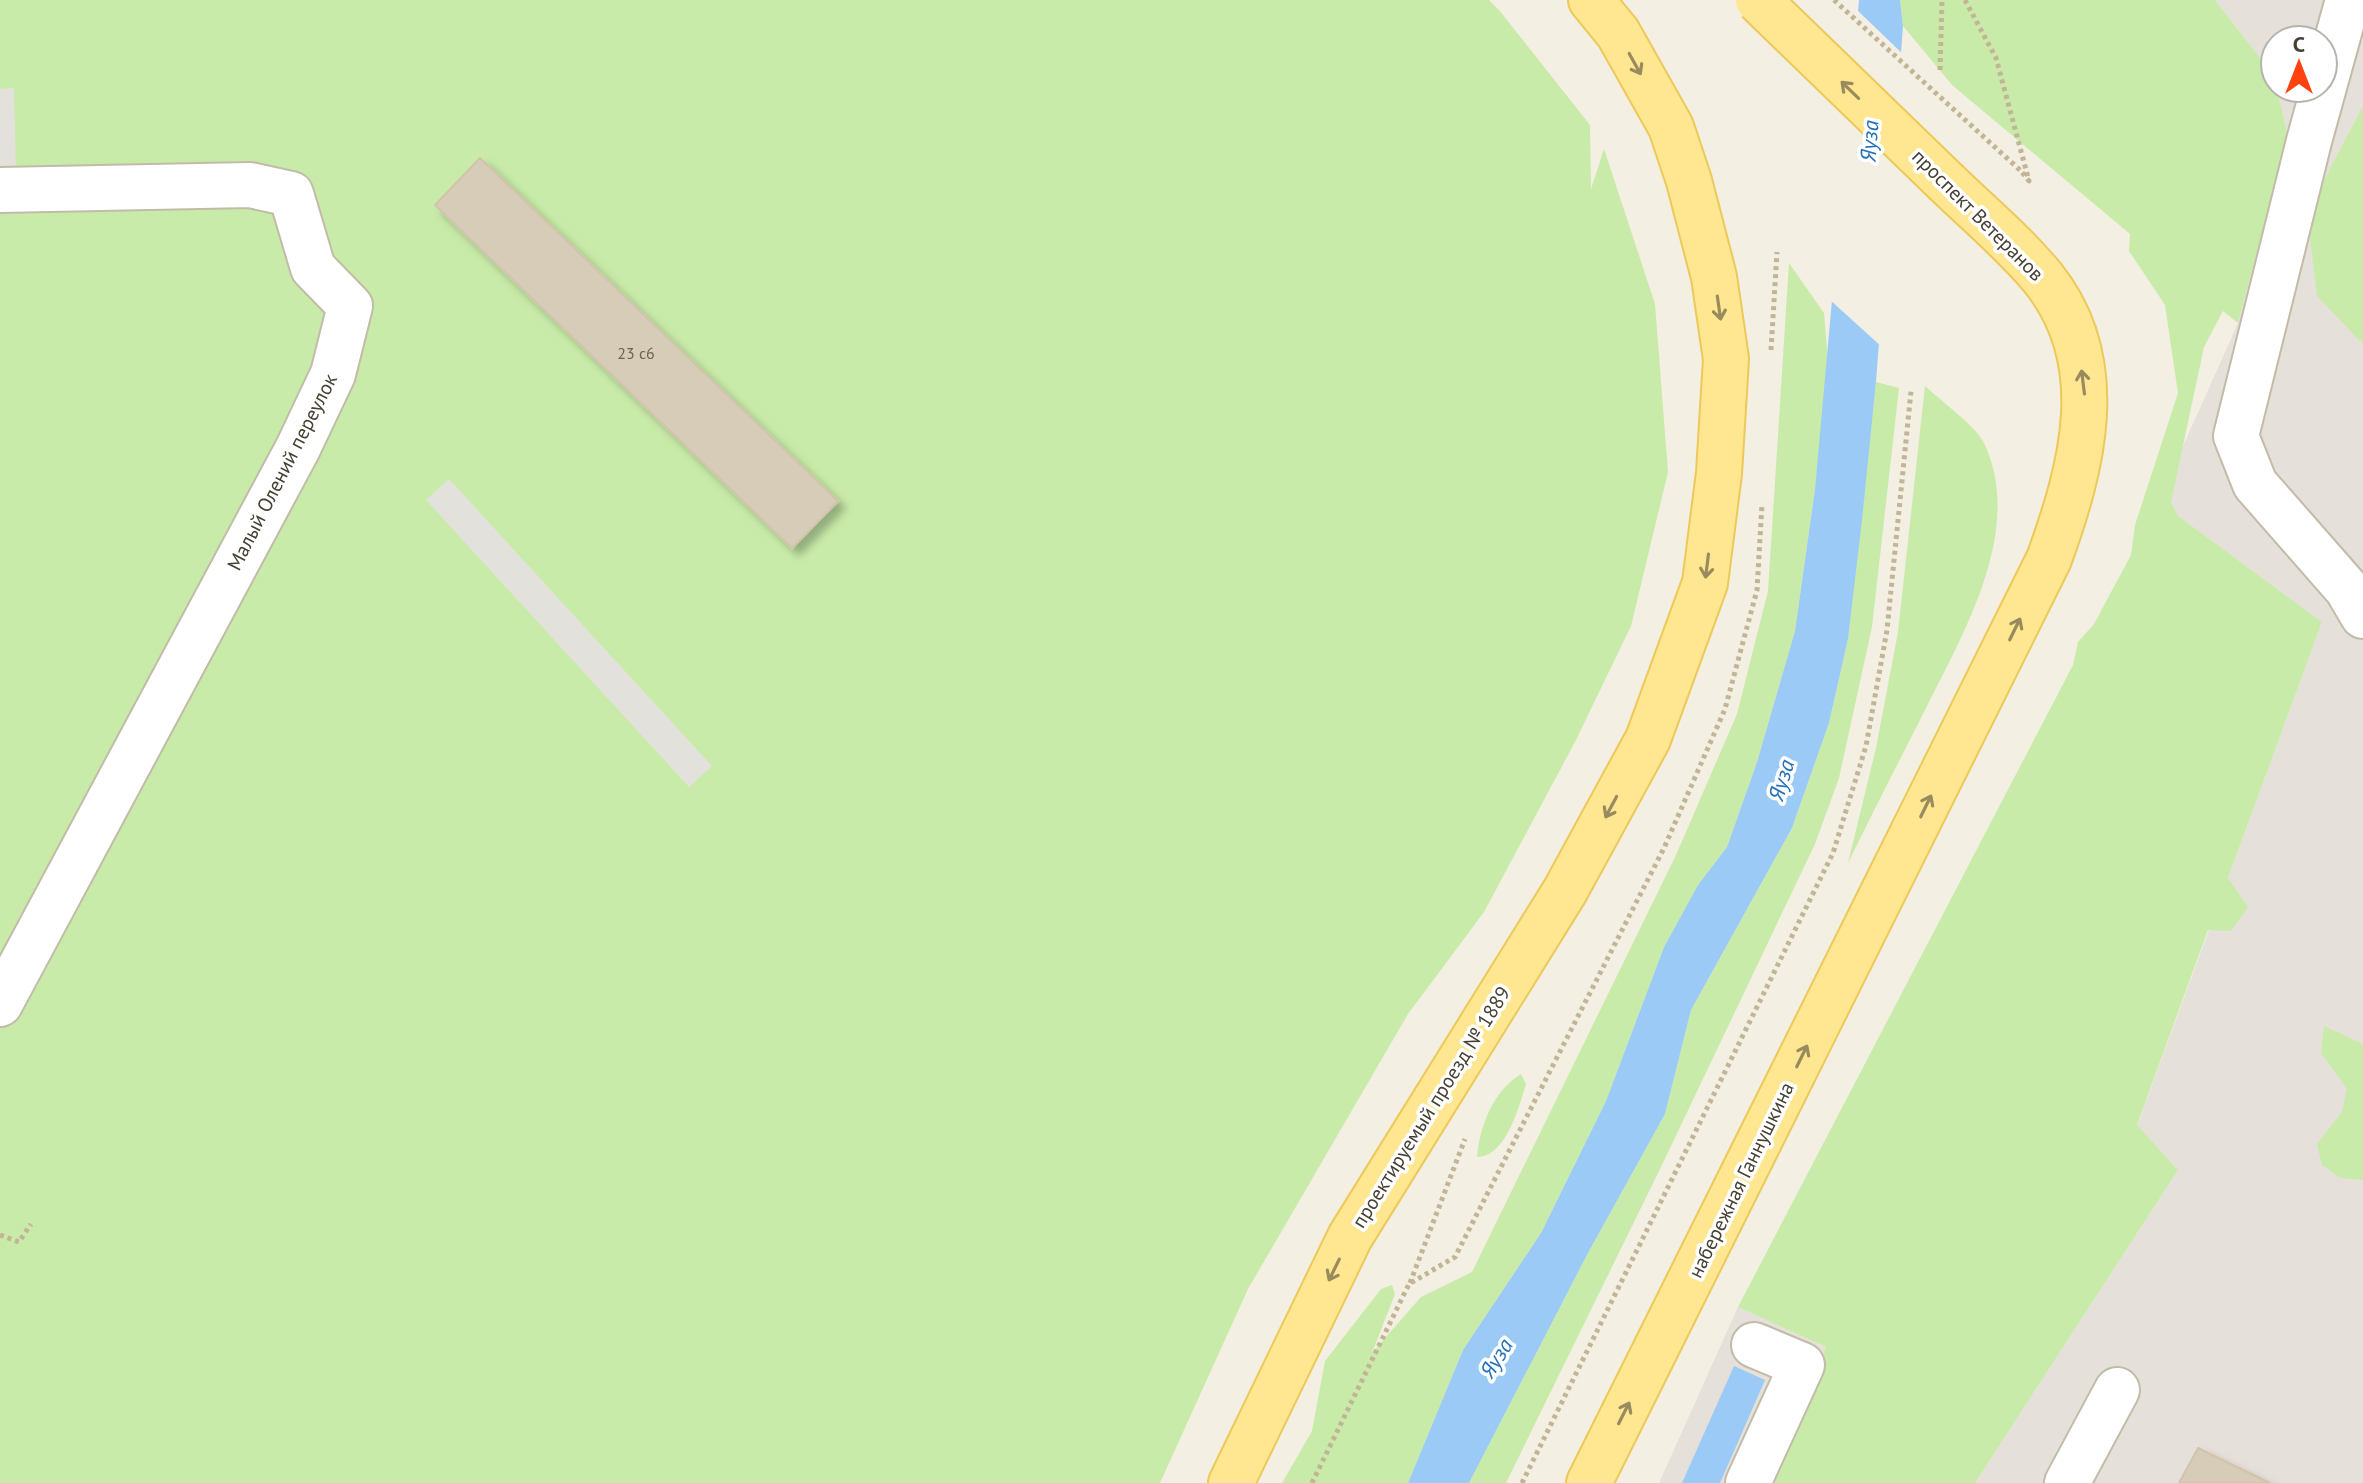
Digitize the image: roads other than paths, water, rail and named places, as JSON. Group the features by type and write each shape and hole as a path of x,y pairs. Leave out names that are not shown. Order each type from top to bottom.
{"main road":[{"name":"проектируемый проезд № 1889","path":"1231,1483 1350,1237 1565,891 1648,739 1705,583 1719,473 1726,359 1714,277 1689,181 1671,127 1618,33 1591,0"},
{"name":"проспект Ветеранов","path":"1758,0 2016,249 2051,291 2076,344 2085,395 2078,470 2049,559 1891,876"},
{"name":"набережная Ганнушкина","path":"1589,1483 1891,876"}],"lane":[{"path":"2348,0 2309,141 2236,436 2255,484 2347,589 2363,616"},
{"name":"Малый Олений переулок","path":"0,190 250,185 291,194 313,268 350,306 333,374 298,448 0,1004"},
{"path":"1748,1483 1802,1365 1754,1345"},
{"path":"2067,1483 2117,1390"}],"water":[{"name":"Яуза","path":"1859,0 1900,0 1903,26 1876,382 1862,520 1848,639 1829,723 1792,828 1691,1010 1665,1114 1588,1253 1469,1483 1408,1483 1463,1350 1541,1233 1606,1101 1664,947 1698,885 1727,847 1757,762 1795,631 1815,489"},
{"path":"1734,1366 1765,1380 1720,1483 1682,1483"}]}
